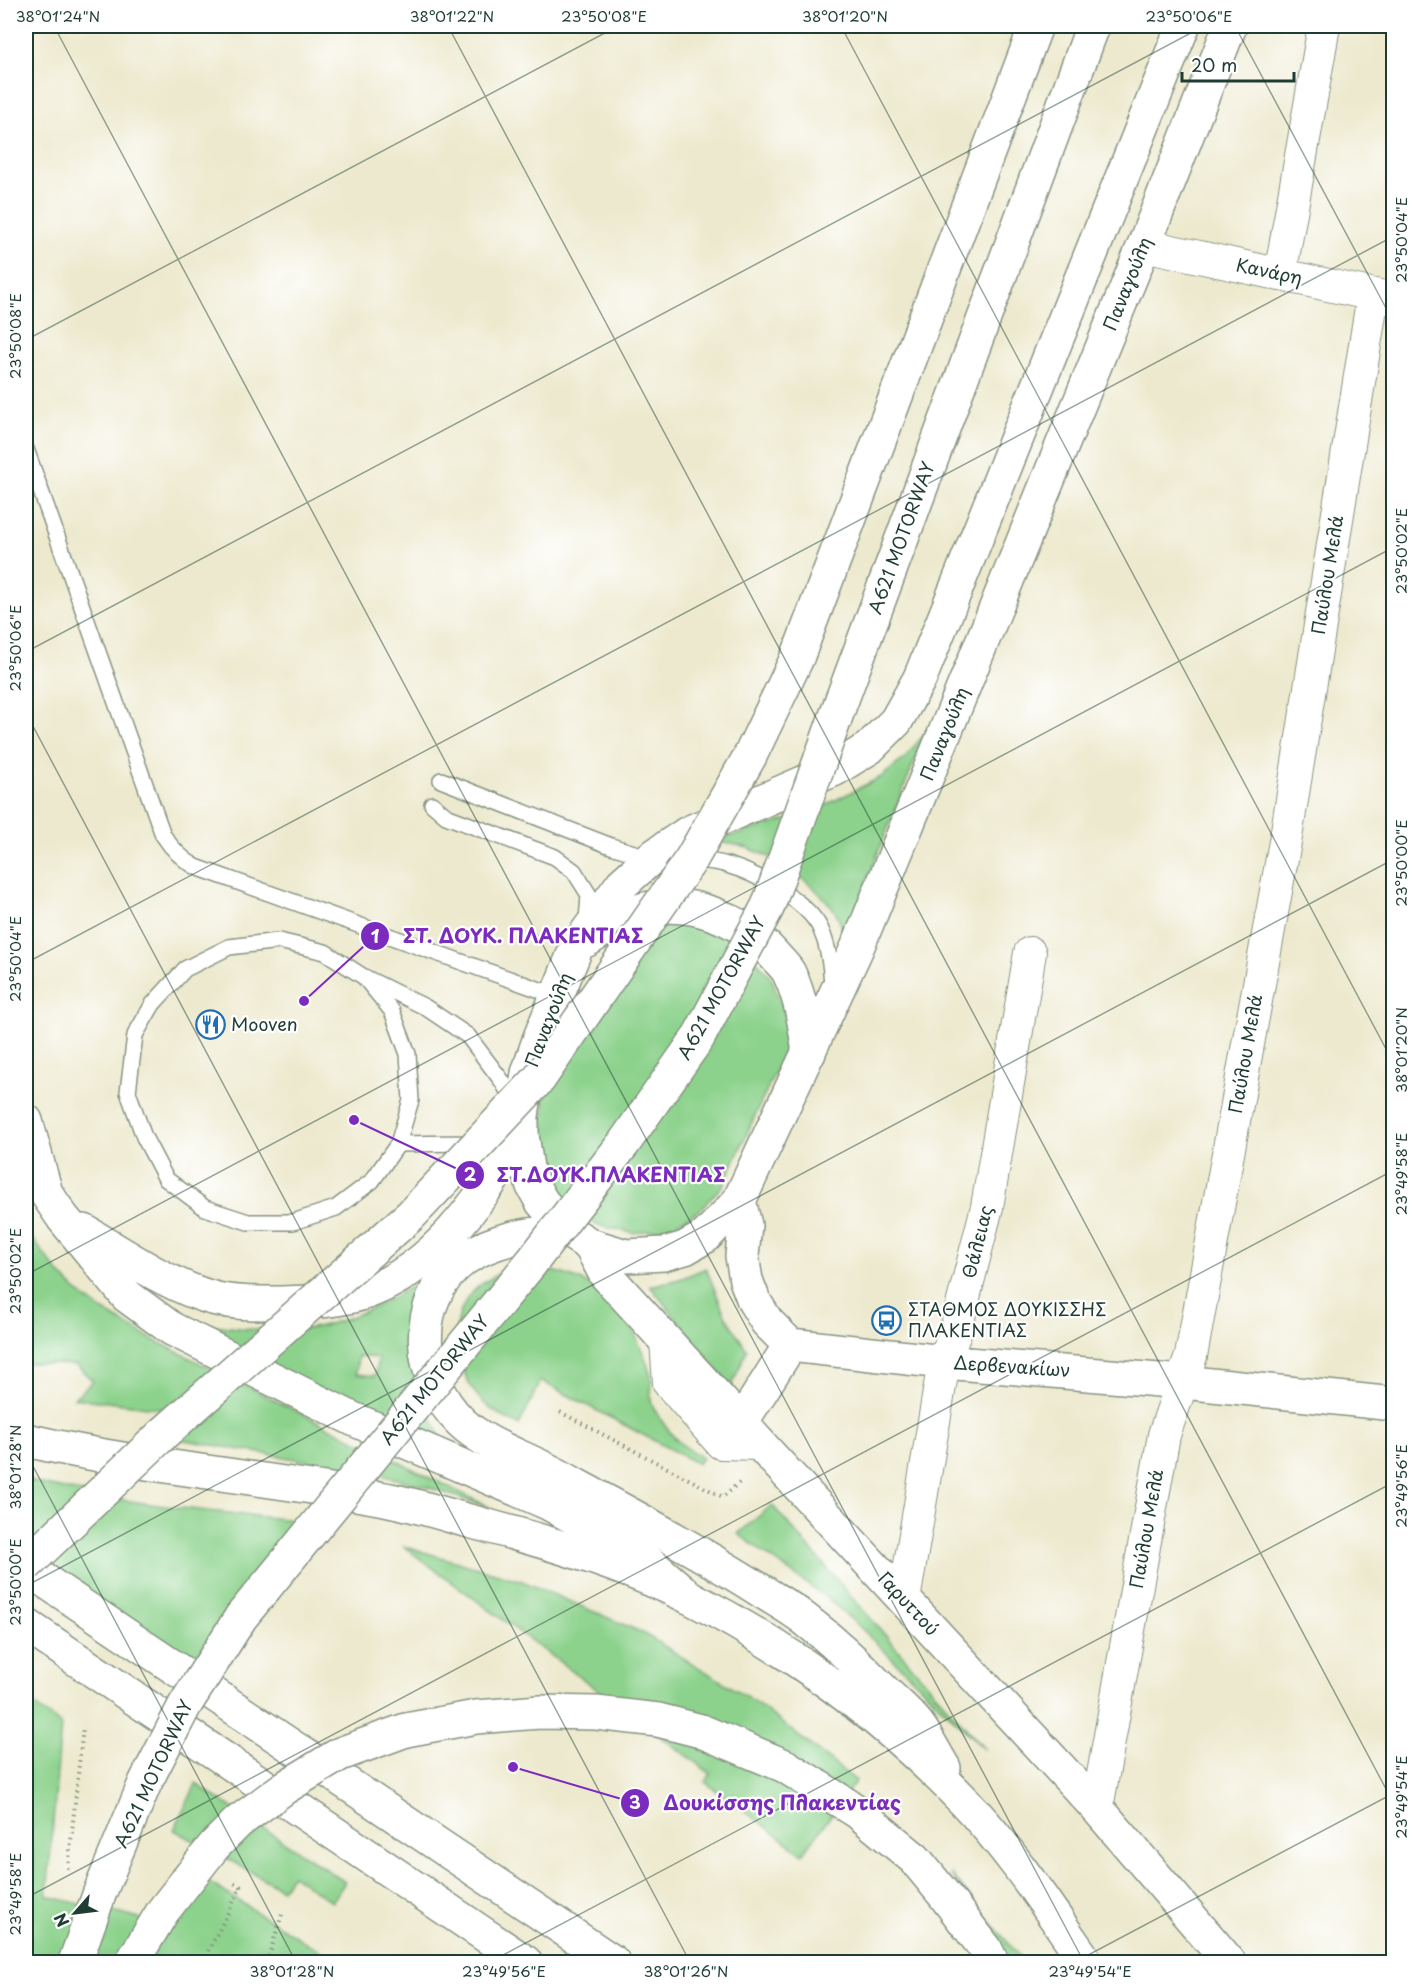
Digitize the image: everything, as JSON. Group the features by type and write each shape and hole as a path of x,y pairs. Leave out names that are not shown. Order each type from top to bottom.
{"main road":[{"path":"613,1962 26,1567 164,1433 411,1215 539,1079 692,858 750,756 797,658 1036,26"},
{"name":"A621 MOTORWAY","path":"75,1962 100,1892 146,1783 185,1705 241,1617 524,1272 624,1143 698,1038 768,906 845,690 1093,26"},
{"name":"Παναγούλη","path":"1183,26 920,678 896,722 869,748 835,769 688,833 651,858 622,884 577,946 528,1073 522,1125 527,1168 533,1186 552,1215 579,1238 626,1256 664,1254 685,1248 706,1236 739,1201 833,1002 1144,245 1230,26"},
{"path":"577,946 638,911 675,906 713,913 738,925 765,945 788,971 802,1007 809,1053"},
{"path":"26,1121 46,1193 63,1218 127,1296 172,1329 353,1419 548,1503 638,1553 689,1597"},
{"path":"63,1218 143,1266 201,1294 239,1303 305,1303 367,1292 422,1260 447,1237 466,1215 522,1125"},
{"path":"739,1201 745,1225 742,1256 746,1280 754,1301 767,1322 790,1345 757,1441"},
{"path":"579,1238 537,1233 511,1238 465,1259 451,1272 440,1287 424,1327 424,1350 435,1385 445,1404 477,1436 544,1468 707,1556 802,1617 854,1661 918,1725 963,1800"},
{"name":"Γαρυττού","path":"579,1238 606,1275 1097,1808 1228,1962"},
{"name":"Δερβενακίων","path":"790,1345 944,1362 1183,1382 1394,1404"},
{"path":"26,1440 72,1451 187,1470 382,1498 524,1535 615,1566 689,1597 773,1644 871,1714 963,1800 1019,1865 1086,1962"},
{"path":"26,1624 525,1962"},
{"path":"132,1962 163,1911 214,1846 238,1822 284,1788 340,1754 406,1730 476,1718 540,1712 596,1713 658,1720 701,1731 785,1766 858,1812 915,1860 985,1948 992,1962"},
{"path":"942,1892 958,1926 969,1962"}],"street":[{"path":"1280,275 1324,26"},
{"name":"Κανάρη","path":"1144,245 1383,297"},
{"name":"Παύλου Μελά","path":"1097,1808 1164,1435 1191,1356 1383,297"},
{"name":"Θάλειας","path":"904,1600 944,1362 955,1333 987,1207 1030,953"}],"lane":[{"path":"26,450 163,835 172,849 196,867 557,996"},
{"path":"441,780 611,846 651,858 686,858 727,865 762,879 801,905 820,928 831,962 833,1002"},
{"path":"432,804 446,816 555,857 574,871 589,895 588,918 577,946"},
{"path":"364,977 392,1011 408,1054 411,1100 398,1144 372,1181 336,1208 293,1222 248,1222 205,1208 166,1179 144,1137 129,1092 135,1035 153,1004 185,969 229,947 279,941 325,952 364,977 425,1007 468,1036 502,1081 522,1125 465,1143 398,1144"}],"path":[{"path":"560,1412 723,1497 757,1441"},
{"path":"203,1962 241,1887"},
{"path":"267,1962 283,1911"}],"green space":[{"path":"926,732 845,936 839,919 825,899 791,870 751,849 734,844 709,842 790,819 822,807 881,777 905,758"},
{"path":"678,922 716,930 751,955 771,977 786,1016 784,1052 724,1184 699,1211 668,1228 633,1233 596,1225 563,1195 547,1157 543,1121 546,1089 641,926"},
{"path":"26,1230 70,1284 85,1298 111,1316 148,1337 493,1509 427,1487 365,1471 149,1434 160,1429 164,1409 74,1398 93,1381 76,1365 26,1363"},
{"path":"445,1264 423,1394 448,1454 181,1319 252,1330 295,1330 315,1327 374,1307","holes":["358,1356 378,1358 375,1376 356,1374"]},
{"path":"536,1267 555,1271 587,1283 612,1301 622,1313 632,1328 647,1364 652,1382 651,1400 655,1410 675,1438 702,1458 698,1464 541,1381 519,1425 494,1411 481,1400 463,1371 458,1354 456,1337 458,1320 464,1305 474,1291 500,1273"},
{"path":"706,1268 725,1315 747,1350 731,1387 650,1286 680,1279"},
{"path":"26,1480 130,1501 307,1521 188,1666 26,1558"},
{"path":"772,1505 985,1750 863,1630 829,1600 738,1534"},
{"path":"403,1546 522,1581 641,1632 754,1701 856,1781 803,1854 705,1782 711,1774"},
{"path":"26,1700 61,1724 47,1896 150,1921 182,1866 338,1962 26,1962"},
{"path":"196,1784 345,1882 332,1902 292,1875 282,1889 174,1830"},
{"path":"951,1874 1024,1962 1003,1962 980,1917"}],"place":[{"name":"ΣΤ. ΔΟΥΚ. ΠΛΑΚΕΝΤΙΑΣ","path":"304,1001"},
{"name":"Mooven","path":"210,1025"},
{"name":"ΣΤ.ΔΟΥΚ.ΠΛΑΚΕΝΤΙΑΣ","path":"354,1120"},
{"name":"ΣΤΑΘΜΟΣ ΔΟΥΚΙΣΣΗΣ ΠΛΑΚΕΝΤΙΑΣ","path":"887,1320"},
{"name":"Δουκίσσης Πλακεντίας","path":"513,1767"}]}
